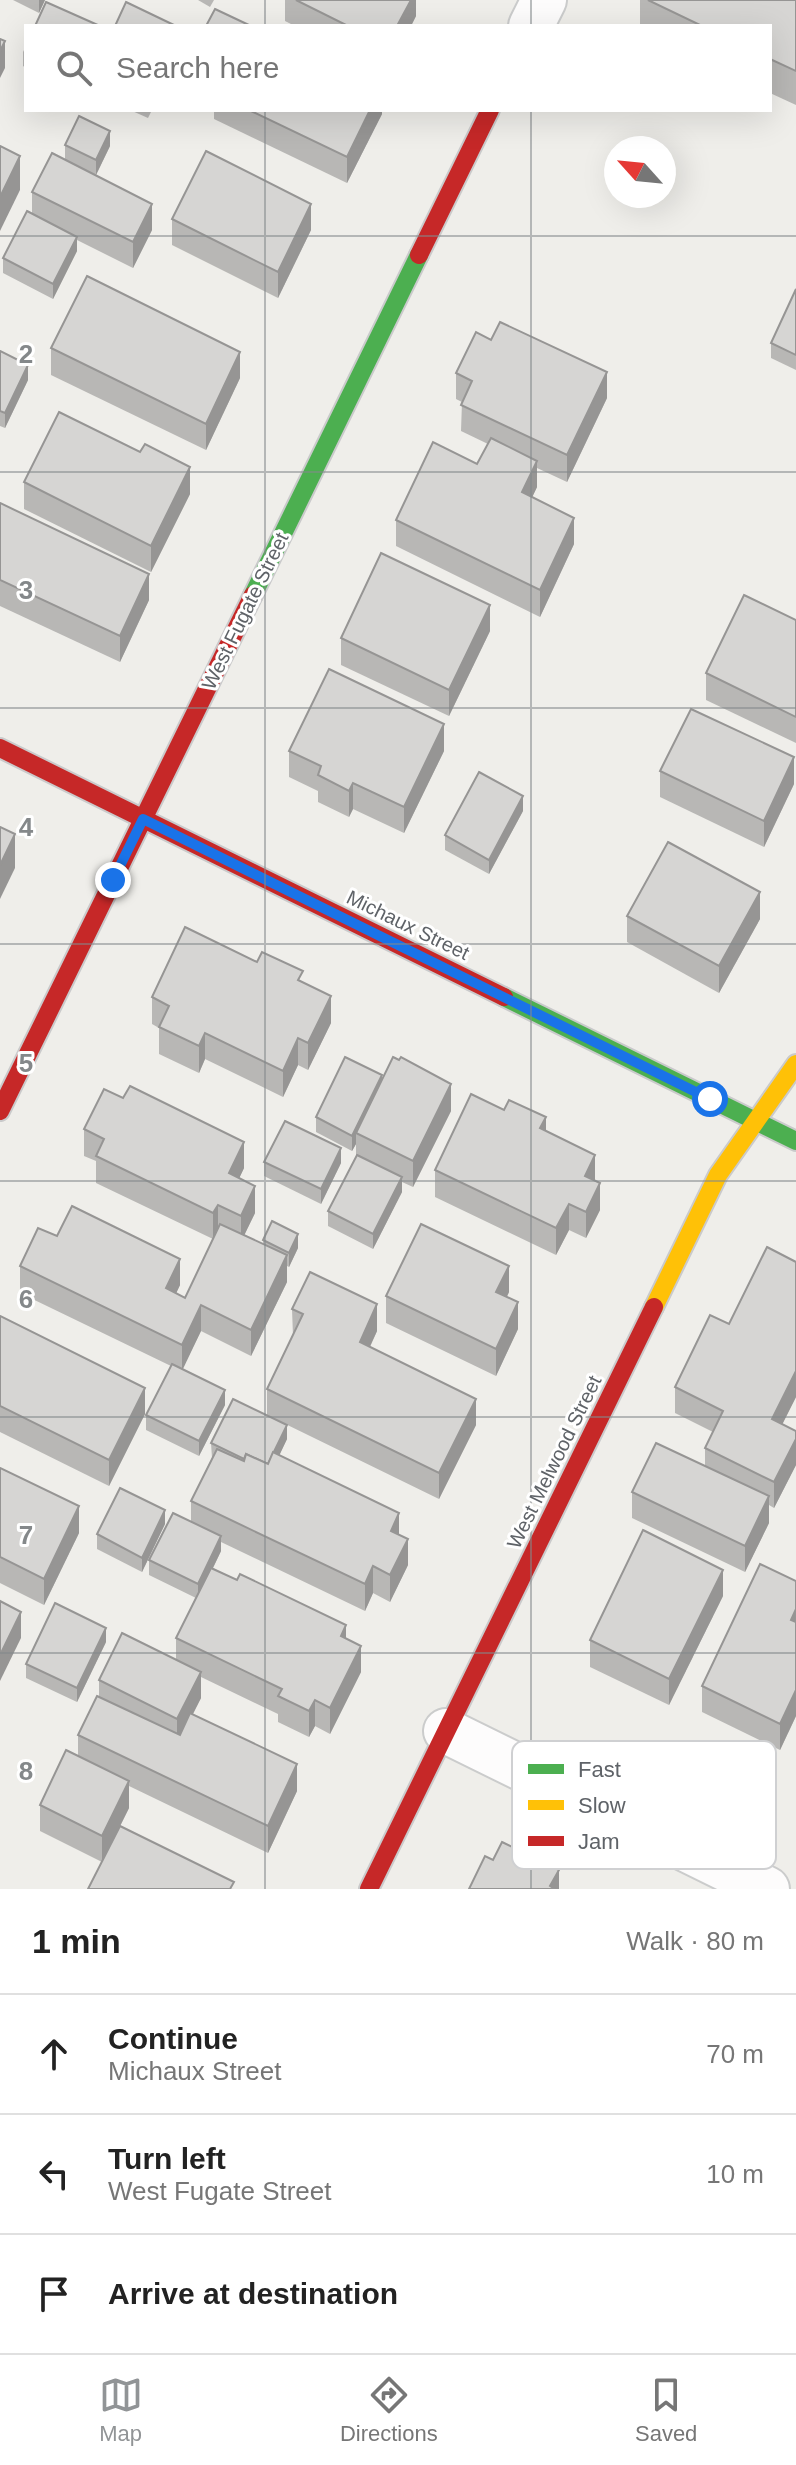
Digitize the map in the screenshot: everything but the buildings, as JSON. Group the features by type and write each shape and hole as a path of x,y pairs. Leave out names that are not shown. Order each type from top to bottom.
{"street":[{"path":"532,24 544,0"},
{"name":"West Fugate Street","path":"0,1111 489,112"},
{"name":"Michaux Street","path":"0,748 796,1141"},
{"name":"West Melwood Street","path":"369,1889 714,1182 753,1121 796,1064"},
{"path":"446,1731 512,1763"},
{"path":"726,1869 767,1889"}],"traffic: fast":[{"path":"253,595 419,255"},
{"path":"504,997 796,1141"}],"traffic: slow":[{"path":"654,1307 718,1175 796,1064"}],"traffic: jam":[{"path":"419,255 489,112"},
{"path":"0,1111 253,595"},
{"path":"0,748 504,997"},
{"path":"369,1889 654,1307"}],"route":[{"path":"113,880 143,819 710,1099"}]}
